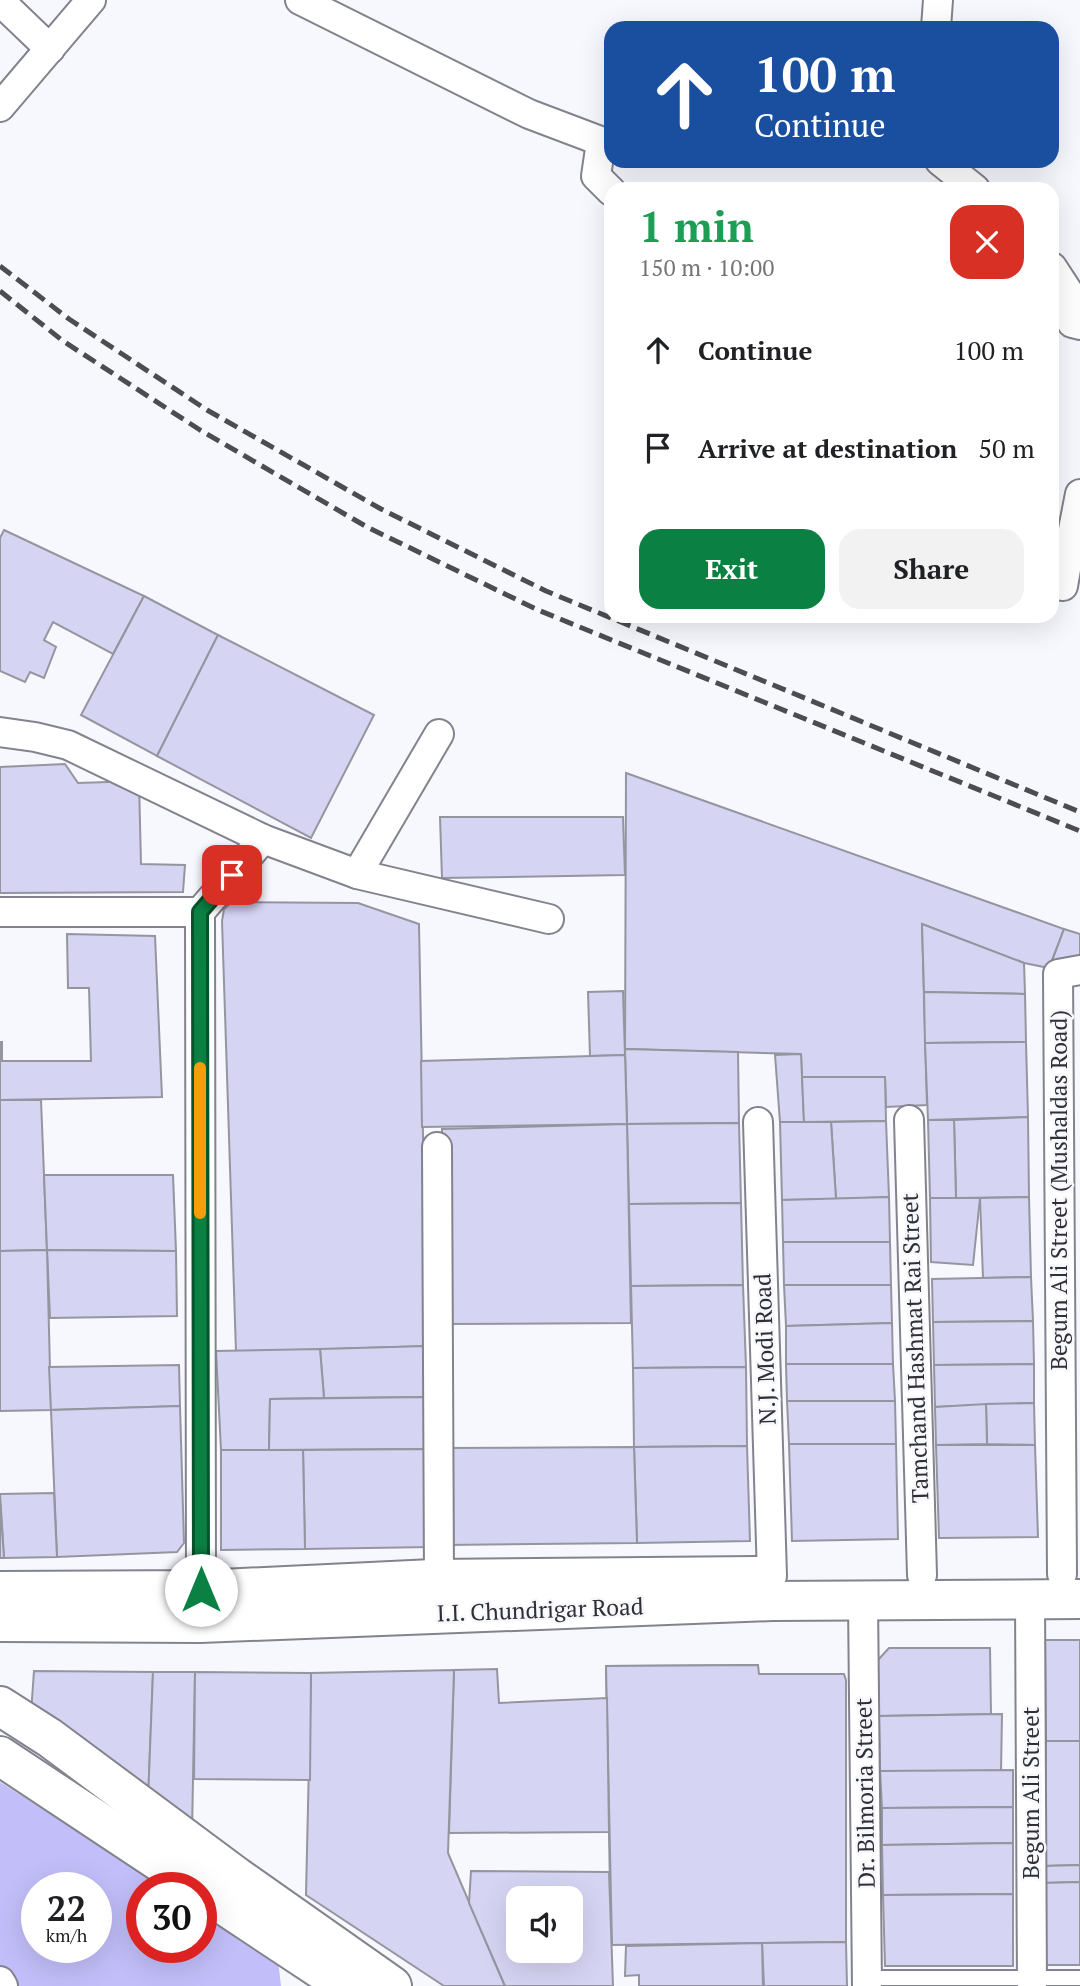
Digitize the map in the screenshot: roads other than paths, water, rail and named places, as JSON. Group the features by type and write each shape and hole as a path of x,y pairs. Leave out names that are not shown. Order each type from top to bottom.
{"main road":[{"name":"I.I. Chundrigar Road","path":"0,1591 201,1590 439,1579 772,1576 922,1575 1074,1582"},
{"name":"I.I. Chundrigar Road","path":"0,1622 200,1623 772,1601 1030,1599 1074,1582"},
{"path":"0,1706 50,1738 237,1877 392,1986"},
{"path":"0,1756 174,1872"},
{"path":"217,1900 345,1986"}],"street":[{"path":"0,107 91,0"},
{"path":"299,0 529,114 604,143"},
{"path":"936,21 938,0"},
{"path":"0,1 50,49"},
{"path":"604,150 596,176 604,184"},
{"path":"949,168 966,182"},
{"path":"1059,278 1069,293 1072,323 1080,325"},
{"path":"1059,585 1063,586 1076,536 1080,494"},
{"path":"0,732 68,744 263,839 357,874 549,919"},
{"path":"357,874 439,734"},
{"path":"201,1590 200,912 263,839"},
{"path":"0,912 200,912"},
{"name":"Begum Ali Street (Mushaldas Road)","path":"1069,972 1074,1582"},
{"name":"Tamchand Hashmat Rai Street","path":"909,1120 922,1575"},
{"name":"N.J. Modi Road","path":"758,1122 772,1576"},
{"path":"437,1147 439,1579"},
{"name":"Begum Ali Street","path":"1030,1599 1032,1982"},
{"name":"Dr. Bilmoria Street","path":"863,1601 867,1982"},
{"path":"0,1981 3,1986"}],"lane":[{"path":"867,1982 1032,1982 1080,1978"}],"railway":[{"path":"0,266 69,319 207,410 381,509 546,591 604,615"},
{"path":"0,291 63,341 200,430 367,527 538,610 1080,831"},
{"path":"623,623 1080,812"}]}
